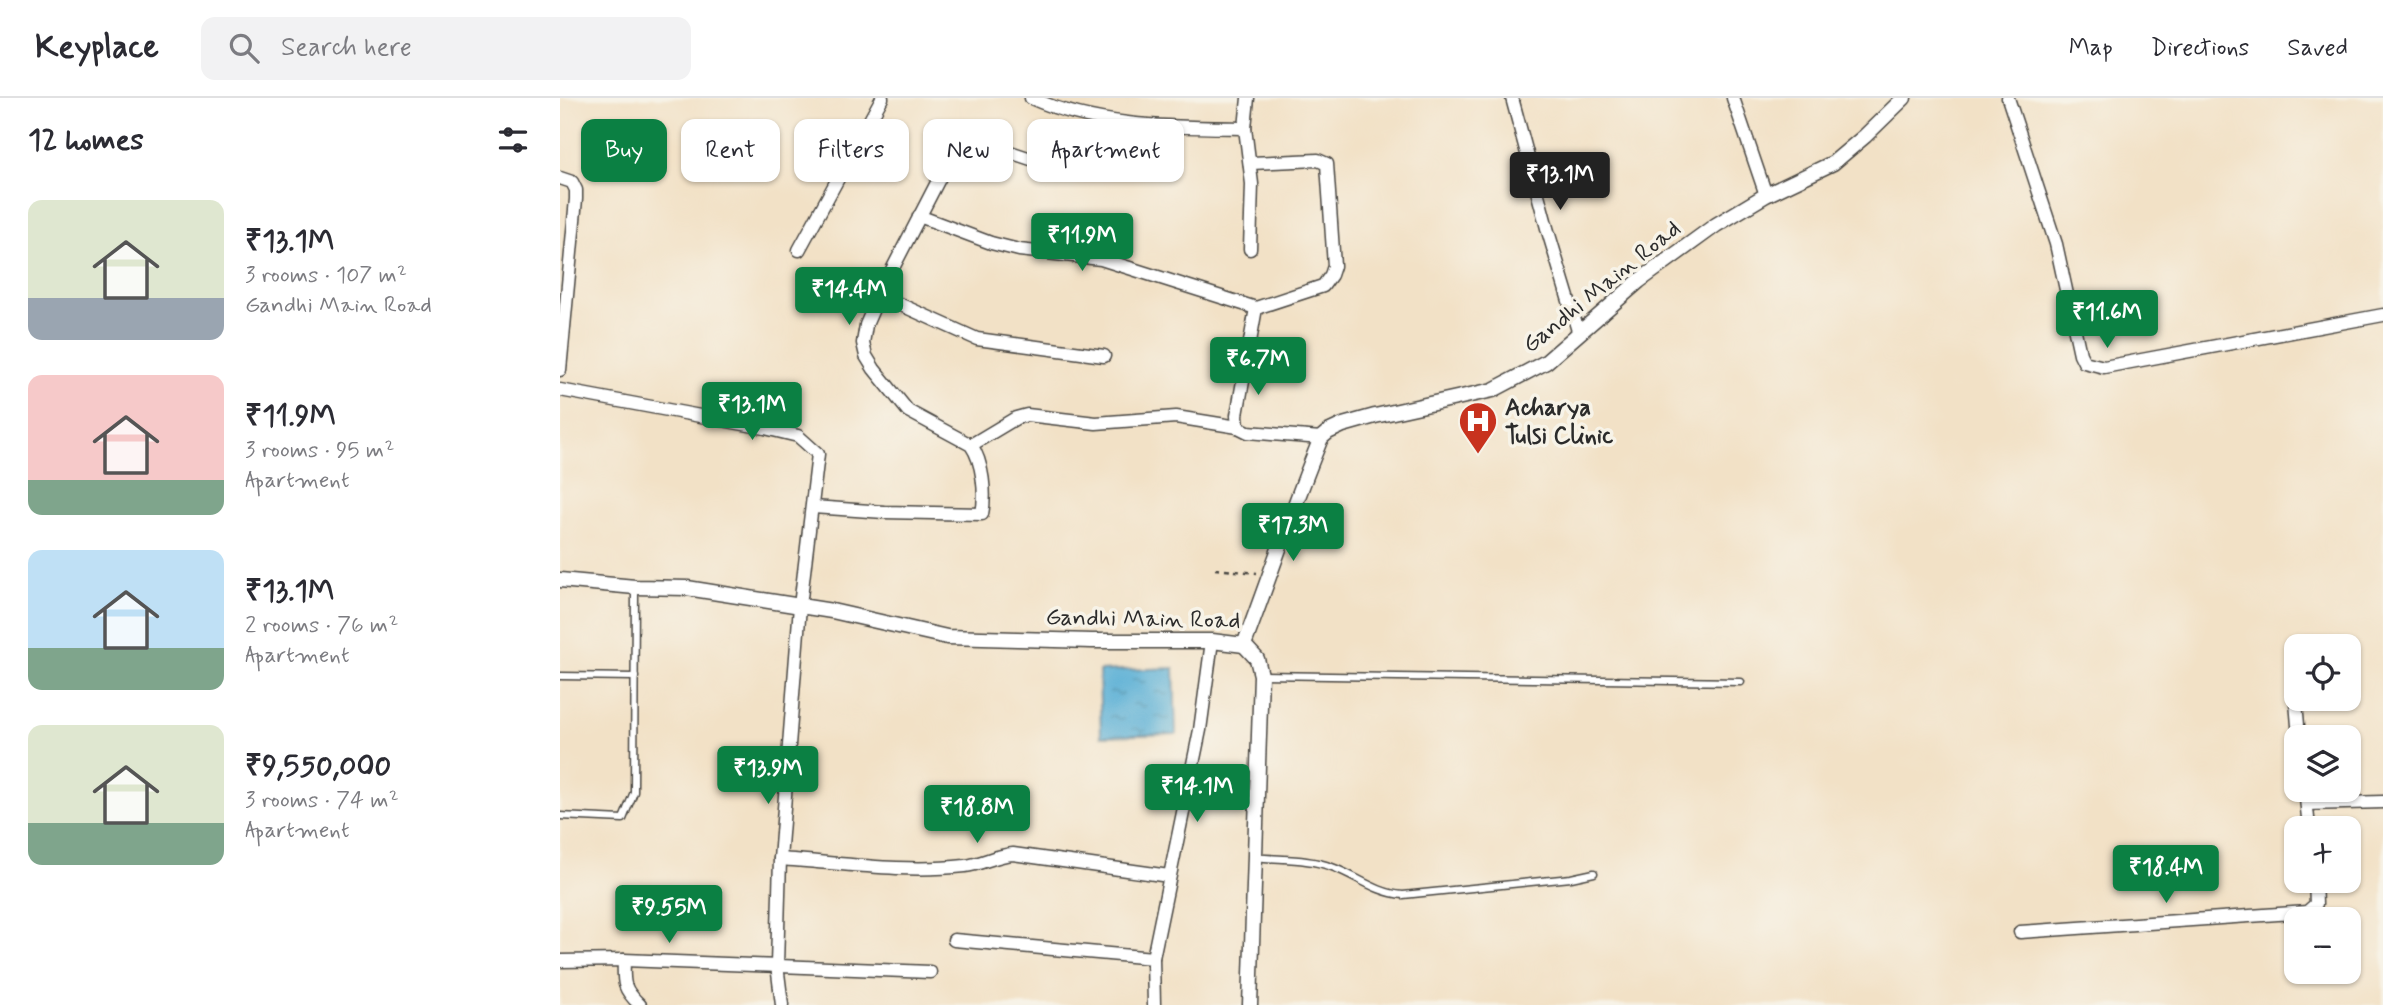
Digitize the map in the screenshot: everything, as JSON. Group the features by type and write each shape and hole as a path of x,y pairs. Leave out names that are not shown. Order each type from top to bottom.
{"street":[{"path":"799,250 882,98"},
{"path":"1031,98 1065,110 1156,127 1245,128"},
{"path":"1248,98 1245,128 1251,163 1250,249"},
{"path":"1512,98 1579,334"},
{"path":"1733,98 1766,195"},
{"name":"Gandhi Main Road","path":"560,580 635,587 687,588 800,606 947,637 1212,641 1244,645 1298,493 1321,438 1328,432 1375,416 1493,390 1546,362 1639,281 1716,225 1766,195 1833,163 1904,98"},
{"path":"2008,98 2056,244 2084,362 2104,367 2383,315"},
{"path":"813,508 982,514 981,465 971,445 908,411 866,356 863,343 866,326 879,295 957,144 965,138 1027,158"},
{"path":"919,216 991,243 1019,250 1101,259 1256,308 1322,286 1334,266 1328,164 1318,160 1251,163"},
{"path":"560,178 572,182 576,190 560,370"},
{"path":"879,295 977,339 1104,356"},
{"path":"1238,427 1237,415 1256,308"},
{"path":"560,390 798,436 818,454 800,606 780,859 777,965 782,1005"},
{"path":"971,445 1016,418 1027,415 1096,423 1176,417 1238,427 1248,432 1321,438"},
{"path":"1154,1005 1153,958 1200,730 1212,641"},
{"path":"1244,645 1258,659 1261,675 1250,1005"},
{"path":"2308,816 2306,804 2383,802"},
{"path":"780,859 901,868 967,866 1013,854 1169,876"},
{"path":"2020,932 2306,912 2316,904 2316,893"},
{"path":"954,940 1153,958"},
{"path":"624,960 623,981 627,992 640,1005"},
{"path":"560,961 624,960 930,972"}],"lane":[{"path":"560,816 623,819 630,806 634,792 635,587"},
{"path":"1261,675 1741,682"},
{"path":"560,676 635,677"},
{"path":"1255,858 1319,863 1388,894 1404,895 1571,878 1594,873"}],"path":[{"path":"1215,569 1270,576"}],"water":[{"path":"1174,668 1176,734 1101,736 1099,671"}],"place":[{"name":"Acharya Tulsi Clinic","path":"1478,455"}]}
